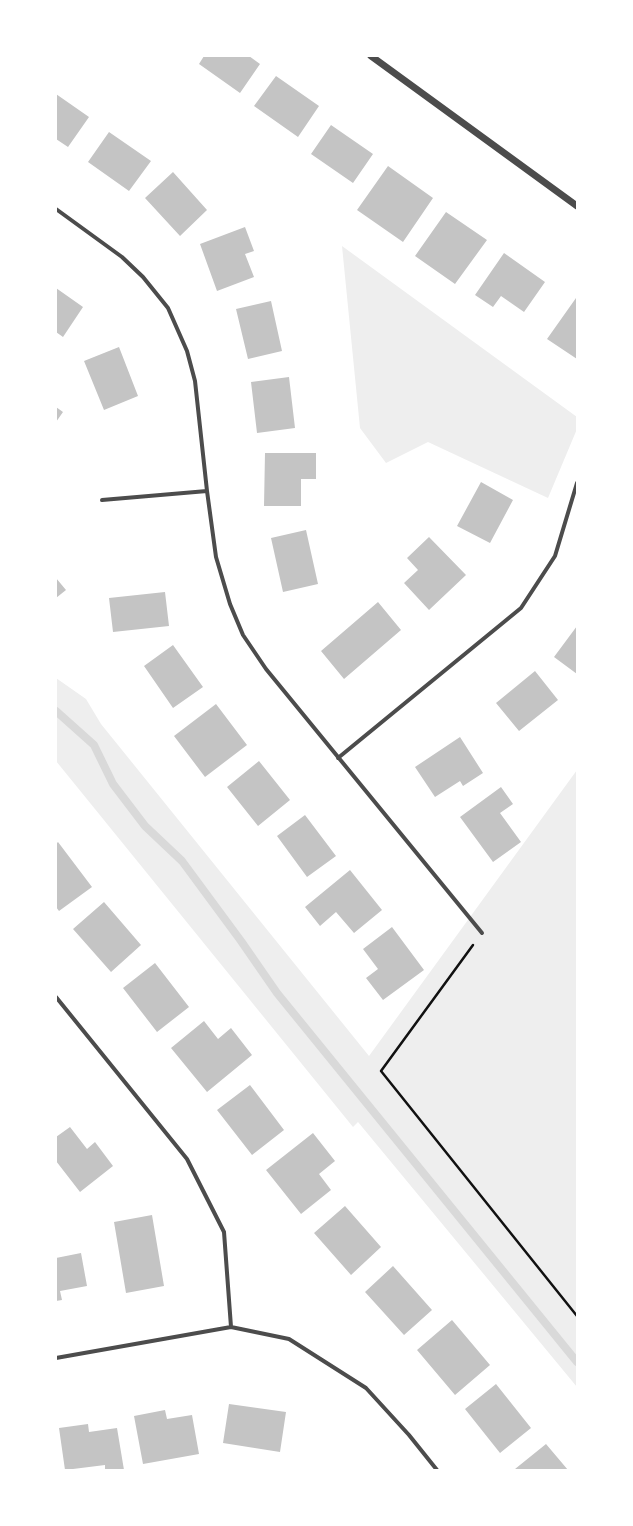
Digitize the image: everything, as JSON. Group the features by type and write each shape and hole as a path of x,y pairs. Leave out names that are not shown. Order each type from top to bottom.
{"street":[{"path":"371,56 577,206"},
{"path":"56,209 122,257 143,277 168,308 187,351 195,381 216,557 230,604 243,635 266,669 482,933"},
{"path":"338,758 521,608 555,556 577,483"},
{"path":"102,500 207,491"},
{"path":"56,997 187,1159 224,1232 231,1327"},
{"path":"56,1358 231,1327 289,1339 366,1388 409,1435 436,1470"}],"path":[{"path":"482,933 381,1071 577,1316"}],"shaded area":[{"path":"342,246 577,417 577,429 548,498 428,442 386,463 360,428"},
{"path":"56,678 86,699 101,724 369,1056 577,770 577,1387 358,1122 353,1127 56,761"}],"building":[{"path":"204,56 249,56 260,64 240,93 199,64"},
{"path":"276,76 319,106 298,137 254,106"},
{"path":"56,94 89,117 68,147 56,139"},
{"path":"331,125 373,154 353,183 311,154"},
{"path":"109,132 151,161 129,191 88,162"},
{"path":"388,166 433,198 403,242 357,210"},
{"path":"173,172 207,210 180,236 145,198"},
{"path":"446,212 487,240 455,284 415,256"},
{"path":"245,227 254,251 245,254 254,277 217,291 200,244"},
{"path":"504,253 545,282 524,312 501,296 493,307 475,295"},
{"path":"56,288 83,307 63,337 56,332"},
{"path":"576,298 577,299 577,359 547,339"},
{"path":"271,301 282,351 248,359 236,309"},
{"path":"119,347 138,396 104,410 84,361"},
{"path":"289,377 295,428 257,433 251,382"},
{"path":"56,407 63,412 56,422"},
{"path":"265,453 316,453 316,479 301,479 301,506 264,506"},
{"path":"481,482 513,500 490,543 457,526"},
{"path":"306,530 318,584 283,592 271,538"},
{"path":"429,537 466,575 429,610 404,583 418,570 407,558"},
{"path":"56,578 66,590 56,598"},
{"path":"165,592 169,626 113,632 109,598"},
{"path":"378,602 401,630 344,679 321,651"},
{"path":"577,626 577,674 554,657"},
{"path":"173,645 203,687 173,708 144,666"},
{"path":"535,671 558,700 519,731 496,703"},
{"path":"216,704 247,745 205,777 174,736"},
{"path":"460,737 483,773 463,786 460,781 435,797 415,767"},
{"path":"259,761 290,800 258,826 227,787"},
{"path":"501,787 513,804 500,813 521,842 493,862 460,817"},
{"path":"305,815 336,856 307,877 277,836"},
{"path":"58,842 92,887 59,911 56,907 56,844"},
{"path":"350,870 382,910 354,933 336,912 320,926 305,907"},
{"path":"104,902 141,945 111,972 73,929"},
{"path":"392,927 424,970 383,1000 366,978 378,969 363,949"},
{"path":"155,963 189,1007 157,1032 123,988"},
{"path":"204,1021 218,1039 231,1028 252,1055 207,1092 171,1048"},
{"path":"250,1085 284,1130 252,1155 217,1110"},
{"path":"70,1127 87,1149 95,1142 113,1166 80,1192 56,1161 56,1137"},
{"path":"313,1133 335,1161 319,1174 331,1190 301,1214 266,1170"},
{"path":"345,1206 381,1247 351,1275 314,1233"},
{"path":"152,1215 164,1286 126,1293 114,1222"},
{"path":"81,1253 87,1286 60,1291 62,1300 56,1301 56,1258"},
{"path":"393,1266 432,1310 404,1335 365,1292"},
{"path":"452,1320 490,1365 455,1395 417,1350"},
{"path":"496,1384 531,1428 500,1453 465,1409"},
{"path":"229,1404 286,1412 280,1452 223,1443"},
{"path":"165,1410 167,1419 192,1415 199,1454 143,1464 134,1416"},
{"path":"88,1424 89,1432 117,1428 124,1470 105,1470 105,1465 65,1470 59,1428"},
{"path":"546,1444 568,1470 515,1470 515,1469"}],"waterway":[{"path":"56,711 94,745 113,784 145,826 182,861 277,993 577,1362"}]}
